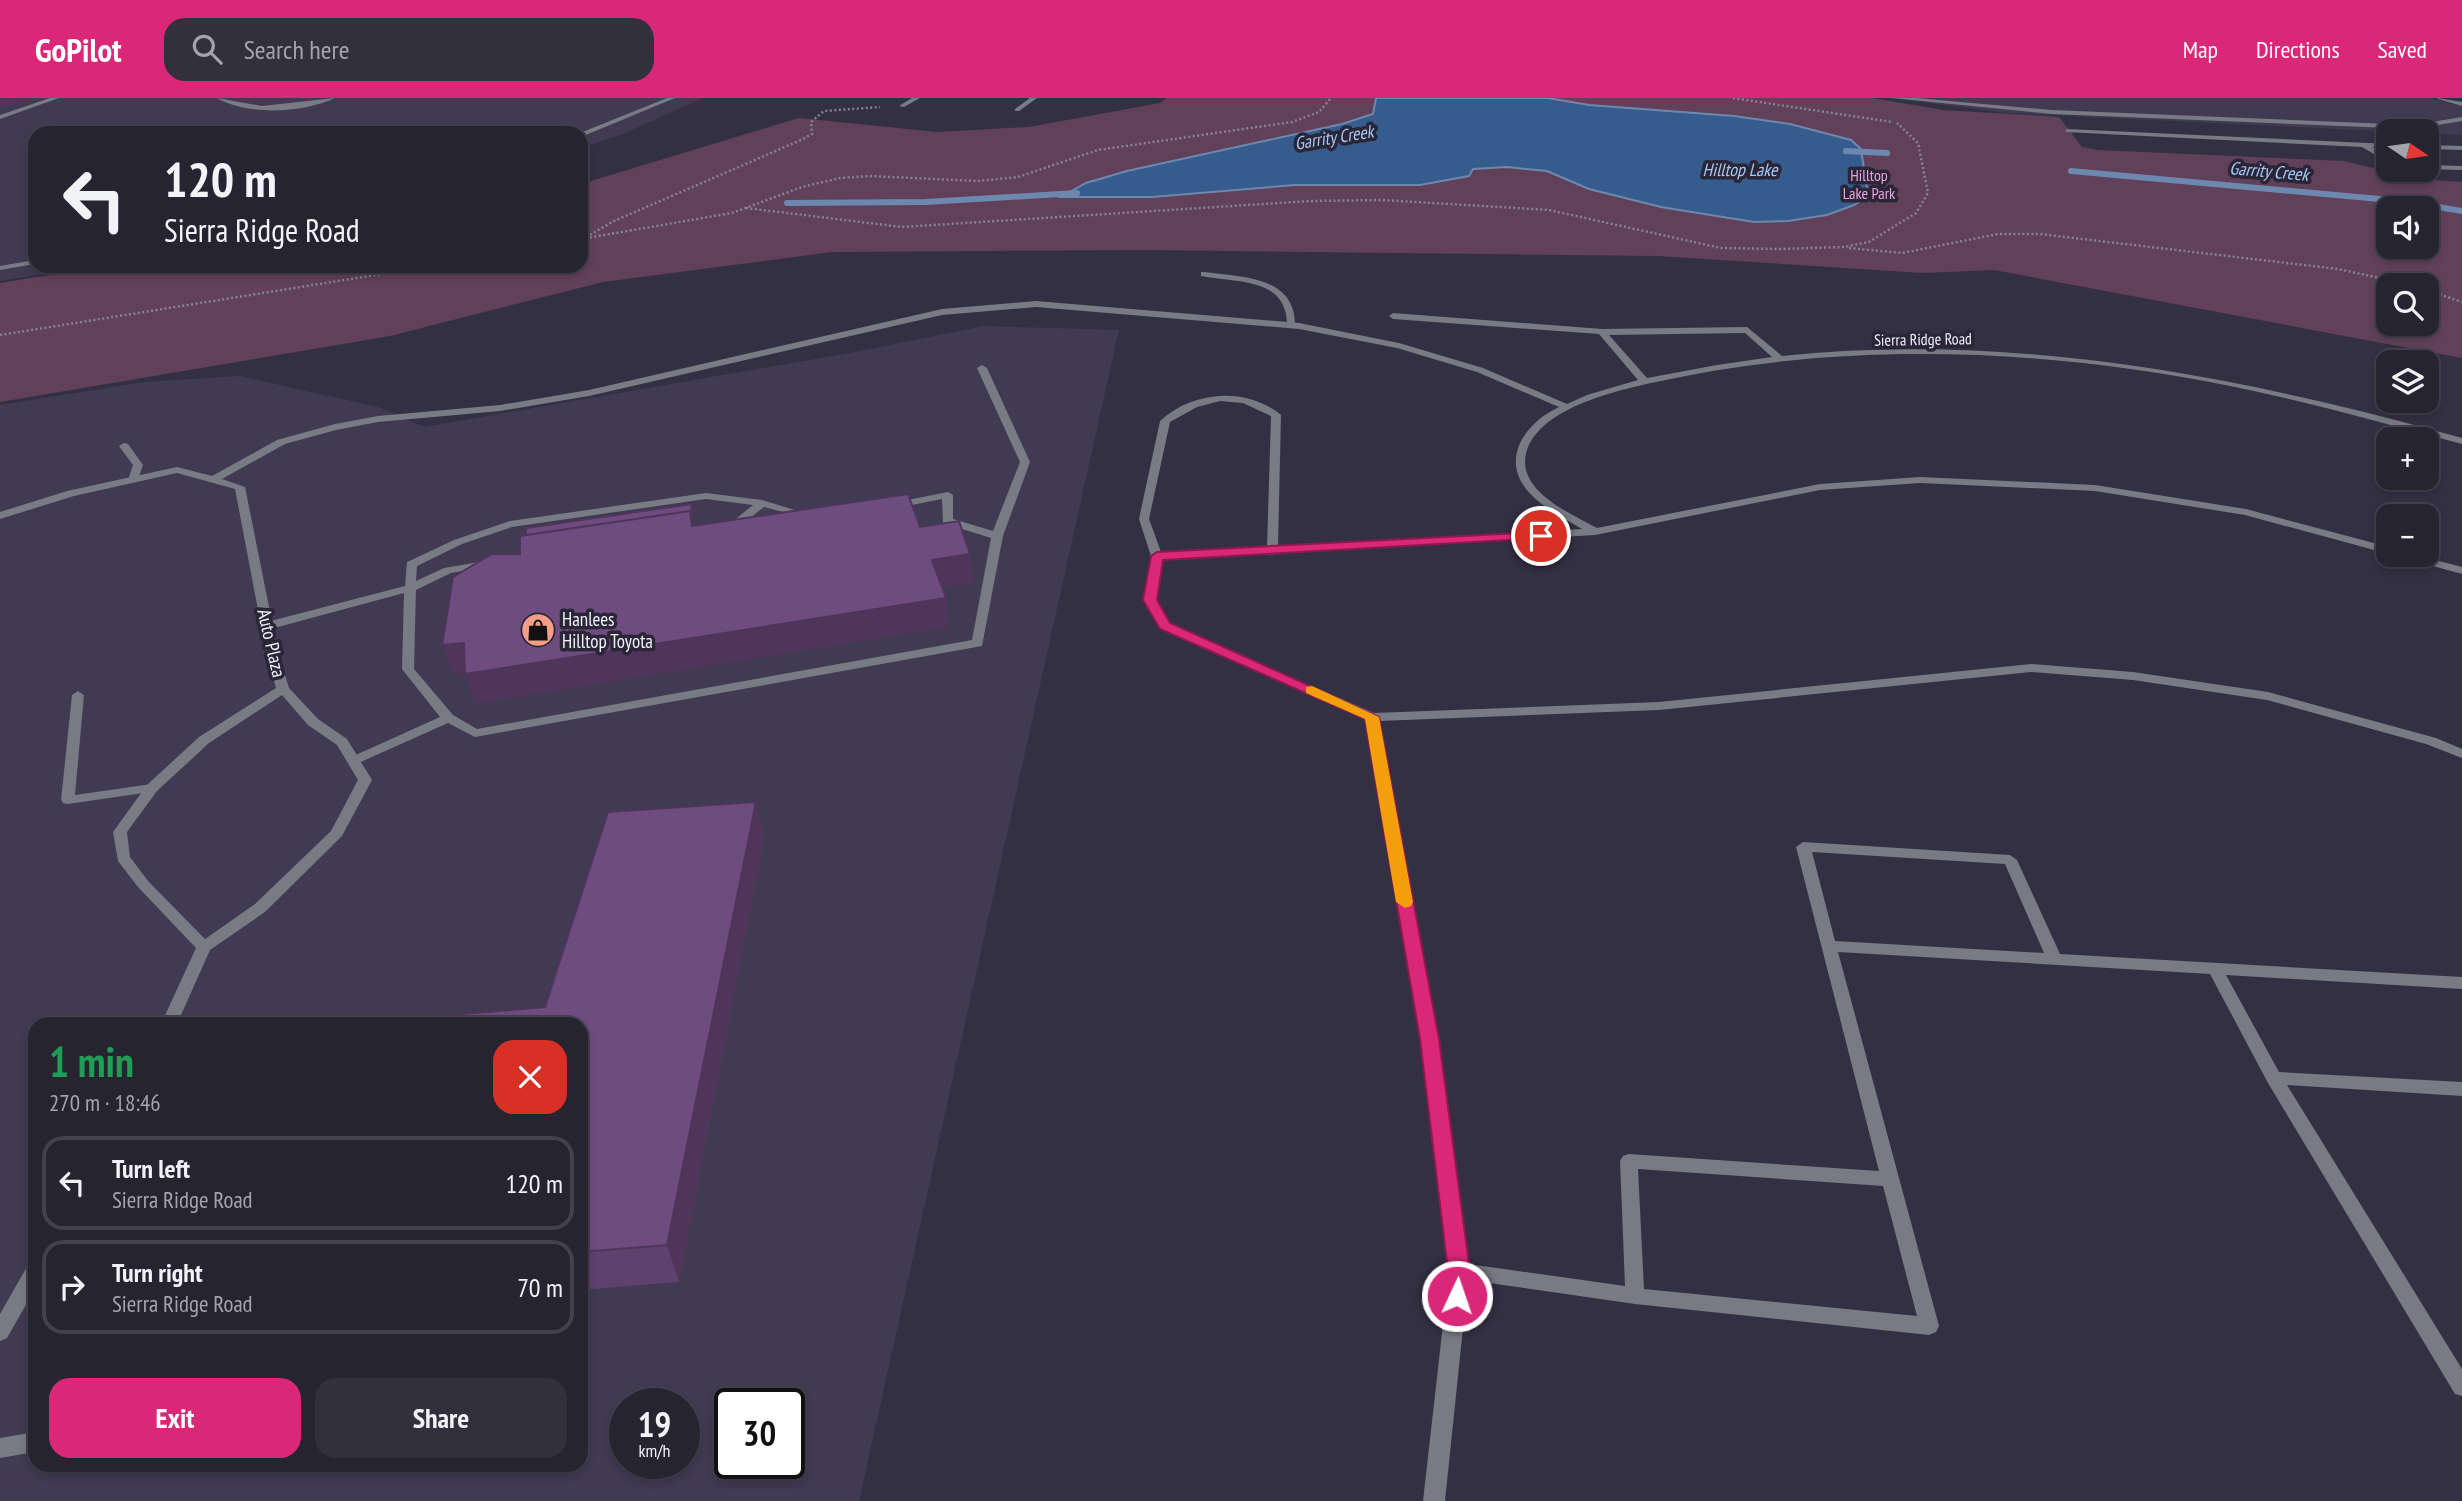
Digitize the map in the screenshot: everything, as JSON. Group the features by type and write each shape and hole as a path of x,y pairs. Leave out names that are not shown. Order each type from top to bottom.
{"street":[{"path":"0,117 55,98"},
{"path":"220,98 251,109 283,108 332,98"},
{"path":"588,132 672,98"},
{"path":"902,106 917,98"},
{"path":"1017,110 1034,98"},
{"path":"1895,98 2026,110 2414,127 2462,119"},
{"path":"2440,98 2462,104"},
{"path":"2067,131 2376,145"},
{"path":"2363,145 2376,153"},
{"path":"2440,147 2462,148"},
{"path":"2440,167 2462,168"},
{"path":"0,268 28,263"},
{"path":"1204,274 1267,285 1290,302 1293,314 1291,325"},
{"path":"214,479 281,442 335,427 378,419 500,408 589,393 942,312 1036,304 1075,305 1291,325 1399,346 1480,370 1566,407"},
{"path":"1393,316 1602,332 1747,330 1780,359"},
{"path":"1602,332 1643,380"},
{"name":"Sierra Ridge Road","path":"1595,533 1527,485 1521,465 1521,444 1532,427 1566,407 1643,380 1780,359 1907,353 1997,354 2111,365 2230,383 2395,421 2462,440"},
{"path":"813,515 799,516 762,503 706,496 510,524 458,542 411,565 408,669 448,718 475,733 978,643 997,536 1025,462 982,368"},
{"path":"1272,552 1276,415 1253,401 1223,396 1193,402 1165,421 1144,519 1157,556 1150,600 1165,626 1372,717 1659,706 2031,668 2133,676 2268,696 2431,741 2462,754"},
{"path":"124,446 138,466 133,480"},
{"name":"Auto Plaza","path":"0,516 71,493 177,470 240,487 267,626 283,690 313,722 342,742 354,761"},
{"path":"1157,556 1595,533 1820,487 1920,480 2095,488 2246,512 2376,547"},
{"path":"882,508 948,495 947,521 997,536"},
{"path":"715,530 741,520 762,503"},
{"path":"267,626 411,588 448,570 498,562"},
{"path":"2439,565 2462,571"},
{"path":"205,947 144,884 123,858 120,832 152,788 204,740 283,690"},
{"path":"78,695 68,800 152,788"},
{"path":"1372,717 1429,1039 1459,1271 1434,1501"},
{"path":"172,1017 205,947 260,908 337,833 365,780 354,761 448,718"},
{"path":"1459,1271 1635,1296 1929,1326 1832,946 1803,847 2010,860 2054,958"},
{"path":"1832,946 2462,983"},
{"path":"2215,969 2274,1078 2462,1387"},
{"path":"2274,1078 2462,1089"},
{"path":"1635,1296 1629,1161 1891,1180"},
{"path":"0,1332 8,1303 28,1279"},
{"path":"0,1448 28,1443"}],"path":[{"path":"588,238 689,223 840,178 869,176 978,181 1018,177 1098,150 1292,122 1320,112 1331,98"},
{"path":"588,236 614,221 802,140 812,134 811,122 824,111 848,107 902,106"},
{"path":"1844,247 1869,242 1901,225 1916,213 1928,193 1918,143 1897,123"},
{"path":"746,208 902,227 1311,201 1382,200 1549,210 1721,248 1844,247 1902,253 1998,234 2040,234 2337,268 2376,277"},
{"path":"0,335 388,273"},
{"path":"2439,294 2462,302"}],"shaded area":[{"path":"0,98 703,98 623,134 588,146 588,126 28,126 28,273 49,273 0,281"},
{"path":"1888,98 2429,98 2462,106 2462,135 2440,134 2440,119 2376,119 2376,131 2008,113"},
{"path":"984,326 1119,330 859,1501 0,1501 0,405 144,382 240,376 378,407 424,427 855,352"}],"green space":[{"name":"Hilltop Lake Park","path":"1167,98 1872,98 1943,110 2059,117 2082,147 2098,150 2344,161 2376,169 2376,182 2462,182 2462,358 2439,354 2439,350 2419,350 1994,270 1923,273 1658,256 1143,250 832,252 603,282 390,336 0,402 0,283 61,273 588,273 588,182 799,118 937,132 1029,127 1160,103"}],"water":[{"name":"Hilltop Lake","path":"1376,98 1548,98 1589,105 1734,116 1790,124 1851,140 1861,149 1867,189 1863,199 1854,205 1827,215 1788,221 1754,222 1661,207 1589,189 1547,171 1507,167 1473,169 1469,176 1420,185 1295,185 1152,197 1061,197 1086,183 1127,171 1342,124 1373,114"}],"building":[{"path":"908,494 920,527 959,521 970,554 932,560 946,598 465,674 464,643 442,645 453,577 492,554 520,554 520,536 690,511 692,526"},
{"path":"691,504 693,519 690,511 526,535 526,528"},
{"path":"756,802 667,1245 588,1251 588,1017 428,1017 545,1007 608,812"}],"waterway":[{"name":"Garrity Creek","path":"1846,151 1887,153"},
{"name":"Garrity Creek","path":"2071,171 2402,201 2462,211"},
{"name":"Garrity Creek","path":"787,203 926,202 1077,193"}],"slow traffic":[{"path":"1312,690 1372,717 1405,902"}],"place":[{"name":"Hanlees Hilltop Toyota","path":"538,630"}],"route":[{"path":"1457,1296 1459,1271 1429,1039 1372,717 1165,626 1150,600 1157,556 1541,536"}]}
